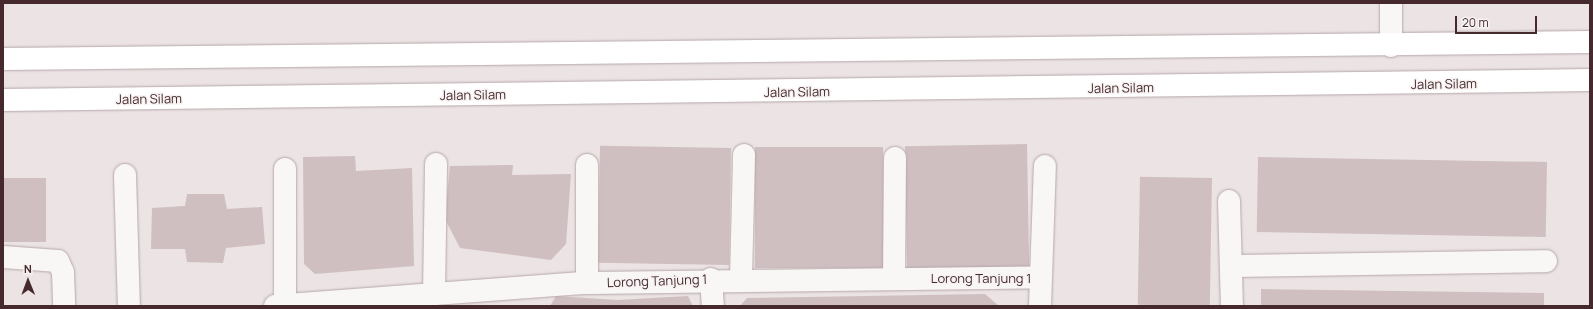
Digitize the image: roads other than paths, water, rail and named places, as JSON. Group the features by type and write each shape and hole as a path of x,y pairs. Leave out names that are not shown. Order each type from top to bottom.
{"highway":[{"path":"3,59 1391,46 1590,42"},
{"name":"Jalan Silam","path":"3,100 1590,80"}],"street":[{"path":"1391,46 1392,3"},
{"path":"740,279 744,155"},
{"path":"894,278 895,158"},
{"path":"434,294 436,164"},
{"path":"587,165 587,283"},
{"path":"1040,306 1045,166"},
{"path":"280,306 285,169"},
{"path":"125,175 129,306"},
{"path":"1229,201 1232,306"},
{"path":"3,257 38,257 58,261 63,272 64,306"},
{"path":"1231,266 1546,261"},
{"name":"Lorong Tanjung 1","path":"280,306 434,294 525,297 587,283 711,279 1040,277"},
{"path":"711,279 713,306"}]}
